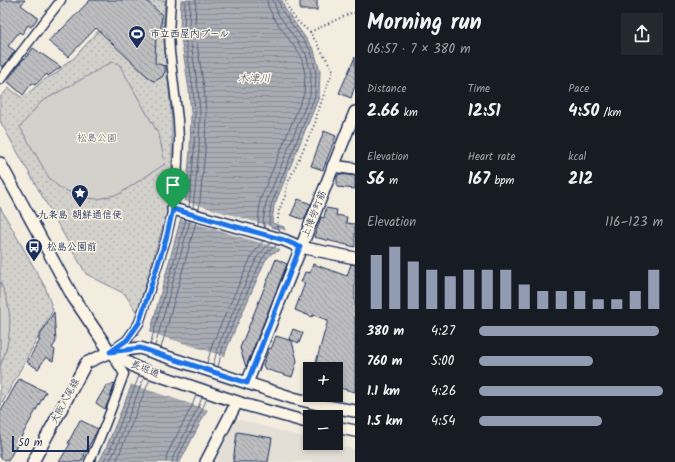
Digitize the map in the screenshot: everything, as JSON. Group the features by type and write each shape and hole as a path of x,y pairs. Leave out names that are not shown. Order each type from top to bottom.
{"street":[{"path":"0,80 61,0"},
{"path":"110,352 127,340 139,323 177,210 179,139 170,46 171,0"},
{"name":"上博労町筋","path":"247,383 355,112"},
{"path":"0,163 73,297 124,374 98,445 89,462"},
{"path":"333,166 355,168"},
{"path":"177,210 284,240 300,247 355,258"},
{"name":"長堀通","path":"110,352 140,348 293,398 355,411"},
{"name":"長堀通","path":"110,352 135,367 236,402 303,421"},
{"name":"大阪八尾線","path":"33,462 86,363 110,352"},
{"path":"206,462 236,402"},
{"path":"343,429 355,430"}],"path":[{"path":"278,222 279,210 285,196 287,185 316,121 317,114 333,70 310,32 298,22 289,10 286,0"},
{"path":"310,32 351,13 355,13"}],"shaded area":[{"path":"237,419 303,437 303,450 343,450 343,447 355,449 355,462 215,462"}],"green space":[{"name":"松島公園","path":"126,0 165,0 163,30 172,120 172,183 167,213 137,313 125,294 86,274 0,121 0,97 9,88 22,98 44,80 57,73 67,62 73,59"},
{"path":"112,62 119,64 159,135 165,164 119,194 98,199 84,198 60,188 49,178 20,127 41,102"},
{"path":"0,207 45,287 53,310 0,407"},
{"path":"0,282 8,303 10,324 7,345 0,366"}],"water":[{"name":"木津川","path":"181,0 282,0 285,9 314,50 320,72 319,97 274,206 272,223 284,227 285,230 279,251 272,253 265,261 227,348 206,412 180,462 99,462 130,389 150,333 185,203 190,151 191,113 180,31"}],"pier":[{"path":"184,201 287,231 281,249 180,219"},
{"path":"148,332 227,357 209,410 130,384"}],"building":[{"path":"0,0 25,0 21,5 37,17 31,27 28,25 22,34 19,32 8,46 15,51 3,67 0,65"},
{"path":"90,0 146,0 162,15 161,27 156,33 155,63 165,66 165,72 162,77 155,81 151,80 96,28 68,57 48,41 61,30"},
{"path":"300,0 317,0 317,10 300,10"},
{"path":"33,48 61,67 48,76 47,74 35,85 32,83 23,95 7,81"},
{"path":"355,57 355,86 351,98 339,93"},
{"path":"324,131 336,136 323,170 311,166"},
{"path":"340,174 355,176 355,189 337,187 337,176"},
{"path":"298,199 311,204 304,220 291,215"},
{"path":"326,208 337,210 336,215 347,217 346,223 355,224 355,247 314,237 321,217 324,218"},
{"path":"276,259 287,264 246,367 240,348"},
{"path":"313,264 347,276 351,264 355,265 355,392 343,389 343,362 316,362 328,320 313,315 312,317 295,310 305,283 301,282 305,272 310,273"},
{"path":"54,312 56,342 52,348 55,350 53,361 46,357 38,369 27,362 40,340 38,339"},
{"path":"293,329 303,333 299,343 289,339"},
{"path":"276,336 292,341 297,361 292,377 265,369 263,365 269,348 271,349"},
{"path":"19,379 46,392 8,461 0,457 0,413"},
{"path":"115,383 105,409 96,403 106,386"},
{"path":"80,420 98,429 81,462 59,462 70,444 68,443"},
{"path":"237,432 272,438 268,462 233,462"}],"place":[{"name":"市立西屋内プール","path":"137,49"},
{"name":"九条島 朝鮮通信使","path":"80,208"},
{"name":"松島公園前","path":"34,262"}],"route":[{"path":"173,209 284,240 300,247 247,383 140,348 110,352 127,340 139,323 166,239 173,209"}]}
